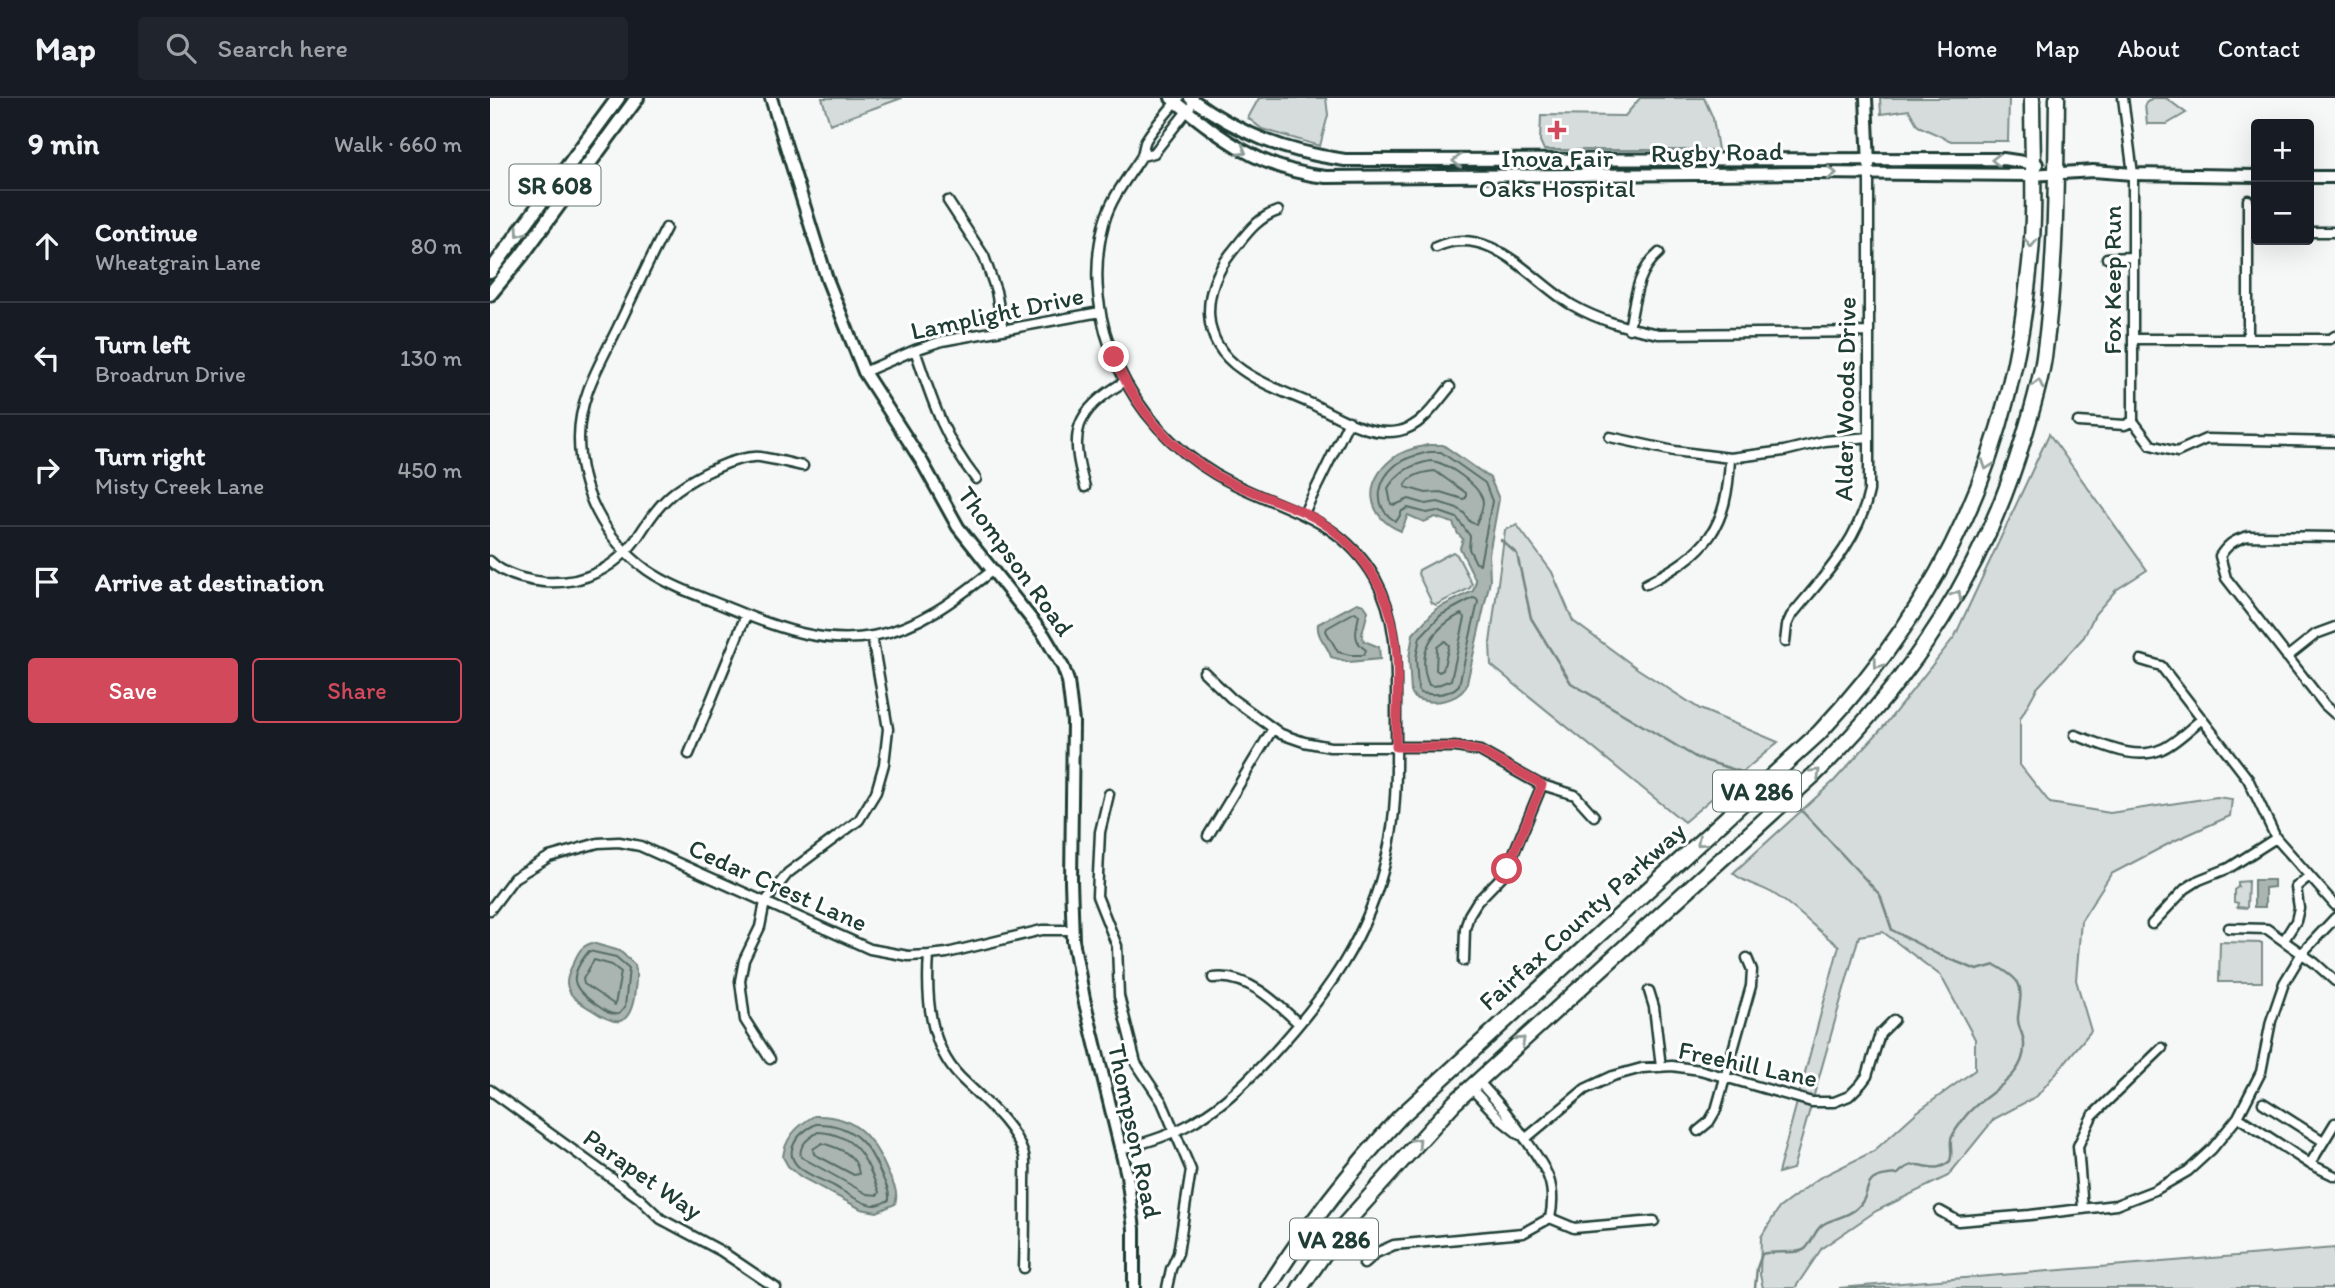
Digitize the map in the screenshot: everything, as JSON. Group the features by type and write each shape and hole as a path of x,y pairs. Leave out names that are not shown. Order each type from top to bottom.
{"highway":[{"name":"Fairfax County Parkway","path":"1268,1288 1342,1183 1400,1117 1819,733 1861,686 1900,636 1951,549 1982,479 1999,429 2014,369 2030,262 2032,98"},
{"name":"Fairfax County Parkway","path":"1300,1288 1344,1225 1421,1137 1474,1084 1848,741 1894,689 1946,614 1994,522 2007,490 2030,417 2044,356 2054,242 2057,98"}],"main road":[{"name":"SR 608","path":"490,272 618,98"},
{"name":"SR 608","path":"490,294 637,98"},
{"name":"Thompson Road","path":"771,98 827,279 864,372 922,462 958,527 1044,635 1068,681 1073,722 1073,930 1084,999 1132,1206 1134,1288"},
{"path":"1866,98 1869,173"},
{"name":"Rugby Road","path":"1175,99 1220,137 1254,158 1289,171 1326,177 1869,173 2031,168"},
{"name":"Rugby Road","path":"1192,100 1239,130 1268,142 1306,154 1345,160 2003,159 2056,173 2093,171 2251,176"},
{"path":"2314,177 2335,177"}],"street":[{"name":"Fox Keep Run","path":"2123,98 2133,174 2133,421"},
{"path":"1120,1149 1143,1144 1176,1131 1214,1109 1234,1093 1299,1024 1341,970 1358,938 1375,899 1388,854 1395,813 1395,636 1382,592 1367,566 1353,549 1331,530 1304,513 1236,485 1198,463 1165,435 1124,382 1100,312 1097,260 1105,220 1119,188 1142,156 1145,142 1175,99"},
{"path":"1142,156 1154,153 1187,111 1192,100"},
{"name":"Alder Woods Drive","path":"1785,642 1791,616 1852,540 1860,524 1869,491 1869,173"},
{"path":"2248,200 2251,219"},
{"path":"948,201 984,256 996,291 1003,330"},
{"path":"1278,211 1256,223 1217,273 1212,284 1208,309 1214,334 1223,352 1243,371 1376,432 1404,430 1421,420 1450,387"},
{"path":"666,228 591,379 581,417 580,455 586,491 605,527 626,550 646,569 681,588 785,629 832,638 872,636 933,615 993,570"},
{"path":"2314,232 2335,232"},
{"path":"1436,247 1449,242 1478,243 1506,255 1570,304 1603,321 1659,334 1868,332"},
{"path":"2248,337 2252,245"},
{"path":"1629,328 1642,272 1659,253"},
{"path":"2107,258 2133,257"},
{"path":"490,272 501,281"},
{"name":"Lamplight Drive","path":"864,372 942,341 1100,312"},
{"path":"2133,339 2330,339 2335,336"},
{"path":"915,350 941,424 954,450 976,480"},
{"path":"1085,487 1076,452 1080,424 1098,399 1124,382"},
{"path":"1304,513 1349,421"},
{"path":"2078,422 2125,425 2133,421 2151,445 2177,452 2206,439 2335,442"},
{"path":"1609,437 1674,452 1730,458 1784,451 1825,441 1869,438"},
{"path":"490,561 509,574 537,581 575,581 601,572 613,564 661,504 678,489 728,463 759,457 803,466"},
{"path":"1646,584 1685,562 1713,532 1726,500 1730,458"},
{"path":"2335,537 2248,536 2234,540 2220,556 2226,579 2325,705 2335,714"},
{"path":"690,754 746,615"},
{"path":"2287,657 2316,634 2335,627"},
{"path":"770,1059 745,1020 740,981 744,960 760,927 765,902 788,873 859,820 876,792 884,764 888,729 872,636"},
{"path":"2141,660 2161,666 2248,779 2276,838 2335,905"},
{"path":"1204,672 1231,698 1272,730 1304,742 1330,747 1457,747 1480,751 1542,785 1575,795 1594,816"},
{"path":"2075,735 2128,753 2146,754 2164,748 2202,719"},
{"path":"1208,836 1272,730"},
{"path":"1464,961 1465,929 1469,915 1477,902 1506,872 1542,785"},
{"path":"1110,793 1100,832 1097,889 1099,903 1117,946 1117,988 1133,1055 1162,1102 1191,1170 1178,1253 1167,1288"},
{"path":"2152,925 2185,889 2236,864 2276,838"},
{"name":"Cedar Crest Lane","path":"490,910 514,878 549,857 598,843 619,842 640,846 870,949 908,956 929,955 1042,930 1073,930"},
{"path":"2284,940 2296,921 2299,908 2296,887 2309,876"},
{"path":"1940,1211 1958,1220 2030,1216 2116,1205 2155,1191 2188,1171 2212,1149 2238,1117 2261,1072 2271,1021 2284,983 2302,953 2335,918"},
{"path":"2229,928 2267,929 2302,953 2335,981"},
{"path":"929,955 927,982 930,1010 939,1048 958,1075 989,1104 1011,1131 1024,1157 1024,1268"},
{"path":"1698,1131 1709,1122 1716,1110 1726,1076 1753,978 1747,958"},
{"path":"1213,978 1230,977 1239,980 1267,996 1299,1024"},
{"path":"1649,991 1654,1007 1661,1067"},
{"name":"Freehill Lane","path":"1525,1139 1560,1108 1594,1084 1632,1070 1682,1067 1726,1076 1812,1102 1834,1102 1849,1096 1867,1076 1880,1034 1894,1020"},
{"path":"2083,1209 2078,1146 2092,1116 2162,1048"},
{"path":"1474,1084 1501,1121 1525,1139 1548,1173 1552,1196 1550,1218"},
{"name":"Parapet Way","path":"490,1090 639,1198 662,1219 721,1251 776,1288"},
{"path":"2263,1103 2323,1141"},
{"path":"2238,1117 2310,1164 2335,1176"},
{"path":"2310,1164 2335,1123"},
{"path":"1550,1218 1574,1228 1654,1221"},
{"path":"1364,1264 1376,1253 1394,1245 1523,1233 1550,1218"}],"shaded area":[{"path":"822,98 902,98 830,124"},
{"path":"1259,98 1326,98 1328,115 1320,146 1262,129 1248,118"},
{"path":"1640,98 1704,98 1713,118 1718,150 1544,150 1540,141 1541,115 1625,116"},
{"path":"1880,98 2009,98 2008,141 1951,141 1918,126 1909,110 1881,114"},
{"path":"2152,98 2166,98 2186,113 2167,124 2147,124 2145,104"},
{"path":"2049,434 2147,570 2116,590 2095,614 2084,637 2037,688 2020,719 2020,765 2050,803 2110,813 2217,797 2232,799 2230,816 2111,874 2081,921 2076,980 2091,1031 2037,1096 1994,1119 1948,1176 1876,1211 1822,1248 1795,1288 1763,1288 1760,1275 1761,1237 1779,1208 1819,1178 1874,1151 1917,1112 1975,1070 1975,1039 1941,976 1883,932 1859,936 1793,1169 1778,1173 1839,946 1772,893 1733,873 1834,781 1885,725 1955,636"},
{"path":"1517,525 1552,572 1573,621 1638,669 1700,709 1778,742 1684,822 1491,665 1490,643 1505,530"},
{"path":"1453,552 1472,584 1470,588 1436,605 1432,603 1418,574 1419,570"},
{"path":"2248,881 2247,908 2237,907 2234,890 2238,887 2238,882"},
{"path":"2220,942 2262,943 2262,982 2219,982"},
{"path":"2335,1248 2335,1288 1839,1288"}],"water":[{"path":"1428,445 1443,445 1490,478 1499,499 1489,554 1490,581 1466,687 1450,699 1436,702 1415,698 1411,692 1409,658 1413,634 1436,609 1473,591 1476,581 1460,548 1463,539 1453,523 1435,517 1424,522 1408,515 1401,531 1381,517 1372,498 1376,478 1392,459 1405,451"},
{"path":"1357,603 1364,605 1368,611 1362,634 1364,641 1379,647 1380,659 1349,662 1331,657 1319,633 1318,624"},
{"path":"2254,880 2274,880 2274,887 2265,888 2265,907 2254,907"},
{"path":"592,943 620,951 635,965 634,998 628,1015 619,1021 607,1019 584,1005 572,996 568,988 568,974 577,956 583,948"},
{"path":"814,1116 841,1119 852,1124 870,1139 893,1184 895,1204 877,1212 861,1209 801,1177 788,1166 783,1157 789,1138"}],"waterway":[{"path":"1501,540 1517,554 1531,618 1571,683 1697,758 1745,773"},
{"path":"1755,1288 1762,1254 1805,1249 1821,1226 1856,1209 1862,1203 1871,1181 1885,1175 1898,1174 1912,1165 1936,1168 1950,1161 1951,1140 1955,1130 1970,1111 2010,1078 2023,1057 2024,1044 2018,1021 2020,991 2017,981 1995,965 1977,970 1937,954 1892,930 1880,895 1800,809"}],"place":[{"name":"Inova Fair Oaks Hospital","path":"1557,130"}],"route":[{"path":"1114,357 1125,384 1144,411 1181,450 1216,475 1304,513 1325,526 1348,544 1367,566 1388,606 1395,636 1396,747 1457,747 1480,751 1542,785 1507,869"}]}
